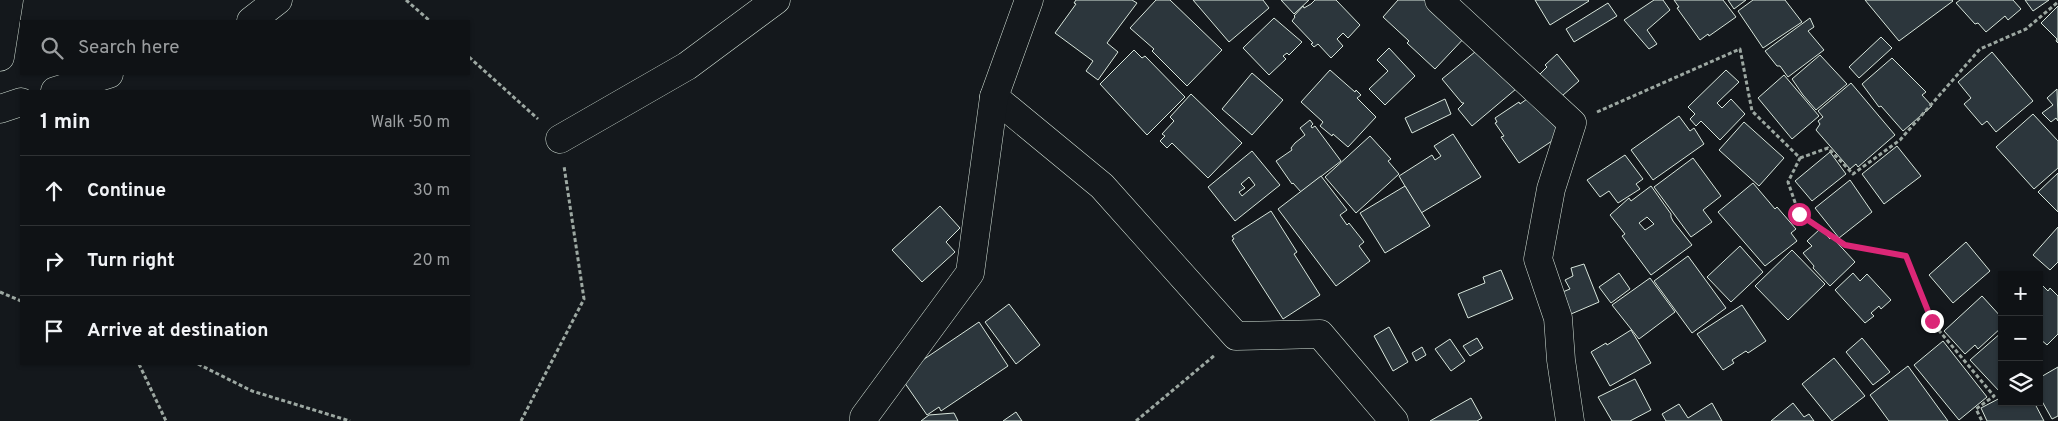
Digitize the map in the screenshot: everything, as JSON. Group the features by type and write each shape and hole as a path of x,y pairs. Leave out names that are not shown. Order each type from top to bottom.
{"street":[{"path":"0,57 9,0"},
{"path":"252,20 278,0"},
{"path":"560,139 687,66 776,0"},
{"path":"864,421 864,417 970,273 994,97 1029,0"},
{"path":"1439,0 1572,123 1552,189 1538,259 1558,318 1561,360 1570,421"},
{"path":"58,90 106,75"},
{"path":"994,97 1102,186 1236,336 1320,334 1394,421"},
{"path":"0,109 20,102"}],"path":[{"path":"406,0 429,20"},
{"path":"1982,421 1976,410 1994,396 1932,321 1906,256 1845,245 1799,214 1788,182 1800,158 1828,148 1853,174 1900,140 1980,49 2026,28 2058,2"},
{"path":"1572,123 1740,49 1752,111 1800,158"},
{"path":"470,58 560,139 584,299 521,421"},
{"path":"0,292 20,301"},
{"path":"1136,421 1236,336"},
{"path":"140,365 166,421"},
{"path":"200,365 252,392 350,421"}],"building":[{"path":"1076,0 1132,0 1137,3 1107,43 1118,52 1098,80 1086,71 1093,61 1055,33 1076,4 1074,3"},
{"path":"1156,0 1170,0 1222,50 1187,86 1152,51 1154,49 1130,28"},
{"path":"1193,0 1263,0 1269,8 1229,42"},
{"path":"1281,0 1309,0 1294,14"},
{"path":"1315,0 1336,0 1360,25 1348,38 1343,33 1337,39 1343,46 1331,58 1318,44 1314,47 1311,44 1313,43 1292,21 1303,6 1304,8"},
{"path":"1398,0 1428,0 1468,34 1435,69 1383,17"},
{"path":"1535,0 1588,0 1589,1 1550,25"},
{"path":"1654,0 1663,0 1670,10 1647,30 1657,44 1649,49 1624,20"},
{"path":"1674,0 1723,0 1736,17 1700,40 1677,8 1679,7"},
{"path":"1728,0 1746,0 1734,9"},
{"path":"1753,0 1785,0 1802,22 1763,48 1738,11"},
{"path":"1865,0 1952,0 1953,1 1899,41"},
{"path":"1960,0 2013,0 2021,9 2008,20 2005,16 1986,32 1978,23 1975,24 1956,3"},
{"path":"2025,0 2049,0 2033,11"},
{"path":"1608,3 1617,16 1574,42 1566,29"},
{"path":"2058,6 2058,43 2057,39 2041,23"},
{"path":"1274,18 1302,42 1289,55 1287,53 1283,56 1286,59 1269,75 1243,48"},
{"path":"1810,18 1814,27 1808,31 1824,50 1788,77 1765,51"},
{"path":"1881,37 1892,48 1859,78 1849,67"},
{"path":"1481,47 1516,89 1472,126 1458,109 1464,103 1442,79"},
{"path":"1389,48 1415,76 1385,105 1369,89 1388,71 1377,60"},
{"path":"1134,50 1142,58 1145,56 1185,97 1147,135 1100,84"},
{"path":"1992,52 2033,101 1996,132 1987,121 1982,125 1964,104 1971,98 1958,82"},
{"path":"1557,54 1579,81 1554,103 1538,76 1547,67 1545,65"},
{"path":"1820,55 1847,84 1816,110 1792,79"},
{"path":"1892,58 1926,92 1922,95 1932,106 1903,131 1881,106 1879,107 1862,84"},
{"path":"1330,70 1361,95 1357,98 1376,117 1348,147 1320,126 1323,122 1301,102"},
{"path":"1726,70 1739,82 1717,103 1722,108 1731,99 1745,114 1720,140 1701,121 1696,126 1690,119 1695,114 1688,107"},
{"path":"1252,73 1283,100 1252,135 1222,109"},
{"path":"1784,75 1819,116 1792,139 1758,98"},
{"path":"1851,83 1895,135 1858,167 1856,164 1850,169 1816,130 1820,124 1818,121 1823,117 1818,111"},
{"path":"2057,89 2058,121 2056,118 2051,122 2042,113 2053,105 2047,98"},
{"path":"1191,94 1242,143 1208,178 1172,143 1167,148 1160,141 1165,136 1162,134 1174,121 1170,117"},
{"path":"1534,94 1561,135 1519,163 1501,137 1504,136 1495,123 1497,122 1495,118"},
{"path":"1445,99 1451,114 1412,133 1405,118"},
{"path":"2033,114 2058,141 2058,168 2034,189 1996,147"},
{"path":"1679,116 1690,131 1694,128 1704,144 1653,180 1631,150"},
{"path":"1310,120 1313,124 1312,128 1315,126 1341,161 1301,192 1292,184 1276,161 1292,150 1291,148 1295,143 1305,135 1300,128"},
{"path":"1744,122 1784,158 1759,186 1719,150"},
{"path":"1453,134 1481,177 1421,213 1399,176 1432,155 1435,160 1441,156 1434,146"},
{"path":"1370,136 1391,159 1388,161 1399,174 1356,213 1325,177"},
{"path":"1897,146 1921,176 1884,204 1862,174"},
{"path":"1252,151 1280,185 1235,221 1208,187","holes":["1249,177 1255,185 1242,196 1239,192 1245,188 1241,184"]},
{"path":"1830,152 1846,174 1812,201 1795,181"},
{"path":"1625,155 1643,179 1636,184 1640,189 1618,203 1609,191 1600,197 1587,180"},
{"path":"1693,158 1721,196 1703,210 1712,222 1691,237 1654,187"},
{"path":"2058,173 2058,212 2038,192"},
{"path":"1321,176 1347,210 1340,215 1364,242 1359,246 1370,261 1336,286 1278,209"},
{"path":"1850,180 1872,212 1839,238 1815,208"},
{"path":"1753,183 1775,209 1777,207 1796,229 1791,233 1797,241 1765,266 1718,212"},
{"path":"1405,186 1430,226 1385,253 1360,213"},
{"path":"1651,186 1671,214 1673,221 1692,245 1651,275 1622,236 1625,234 1610,215 1629,198 1631,201","holes":["1647,217 1654,224 1645,230 1639,223"]},
{"path":"940,206 960,228 946,242 955,252 922,282 892,250"},
{"path":"1271,211 1297,252 1294,254 1320,295 1283,319 1232,240 1234,239 1232,236"},
{"path":"2058,227 2058,262 2050,270 2033,255"},
{"path":"1820,229 1830,239 1832,237 1855,262 1830,286 1813,268 1814,266 1803,253 1812,246 1807,241"},
{"path":"1966,242 1990,271 1953,303 1929,275"},
{"path":"1740,246 1763,272 1731,302 1707,277"},
{"path":"1792,250 1825,284 1788,320 1755,286"},
{"path":"1688,256 1726,308 1692,333 1654,281"},
{"path":"1584,264 1599,302 1564,317 1555,295 1570,289 1565,280 1573,276 1571,268"},
{"path":"1501,270 1513,299 1468,318 1458,294 1485,283 1483,277"},
{"path":"1619,273 1630,289 1611,303 1599,287"},
{"path":"1853,273 1860,281 1867,274 1891,300 1881,309 1879,306 1871,313 1874,316 1865,323 1835,290"},
{"path":"1650,278 1675,312 1639,339 1612,305"},
{"path":"2043,286 2048,291 2050,288 2058,296 2058,334 2047,345 2043,342"},
{"path":"1982,296 1998,314 1998,331 1978,349 1975,345 1965,354 1944,331"},
{"path":"1009,304 1040,345 1016,364 985,322"},
{"path":"1742,305 1766,341 1748,353 1746,351 1732,360 1734,363 1723,370 1697,334"},
{"path":"979,322 1008,366 941,411 939,407 927,415 902,379 908,370"},
{"path":"1389,327 1408,362 1393,371 1374,336"},
{"path":"1631,330 1651,363 1610,386 1591,352 1606,343 1607,345"},
{"path":"1998,336 1998,390 1970,360"},
{"path":"1477,338 1483,348 1470,356 1463,346"},
{"path":"1862,338 1890,372 1873,385 1846,352"},
{"path":"1450,339 1465,361 1451,371 1435,349"},
{"path":"1943,341 1987,397 1959,420 1914,365"},
{"path":"1422,347 1426,355 1416,361 1412,353"},
{"path":"1834,358 1865,396 1832,421 1802,384"},
{"path":"1908,366 1948,421 1889,421 1870,395"},
{"path":"2058,367 2058,416 2052,419 2043,403 2043,376"},
{"path":"1635,379 1651,410 1630,421 1612,421 1598,397"},
{"path":"1471,398 1482,418 1477,421 1430,421"},
{"path":"1998,399 1998,406 2036,406 2044,421 1987,421 1981,408"},
{"path":"1712,403 1722,421 1666,421 1662,414 1679,404 1688,418"},
{"path":"1793,403 1804,417 1809,414 1814,421 1771,421"},
{"path":"1016,412 1022,421 1003,421"},
{"path":"954,413 958,421 921,421 929,415"}],"route":[{"path":"1799,214 1845,245 1906,256 1932,321"}]}
